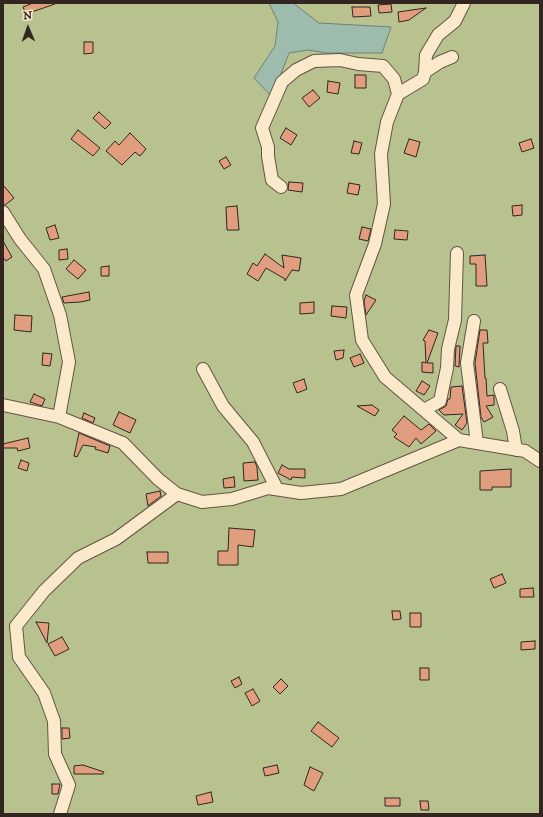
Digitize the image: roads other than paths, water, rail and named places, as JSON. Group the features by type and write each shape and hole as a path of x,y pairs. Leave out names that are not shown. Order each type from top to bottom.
{"street":[{"path":"398,94 423,79 426,55 438,35 455,21 464,3"},
{"path":"425,72 440,62 452,57"},
{"path":"281,187 272,180 268,148 262,128 282,82 296,70 314,60 340,60 358,64 383,66 394,79 398,94 387,122 381,154 384,204 377,238 356,295 362,340 385,376 459,440 525,451 540,461"},
{"path":"3,212 20,239 44,269 60,315 69,362 59,417"},
{"path":"424,410 440,401 447,368 448,349 455,320 457,253"},
{"path":"474,321 466,363 477,443"},
{"path":"203,369 223,406 252,442 278,489"},
{"path":"500,389 513,431 516,450"},
{"path":"3,405 59,417 123,443 158,479 177,494 202,502 232,499 268,488 301,493 341,489 459,440"},
{"path":"60,814 70,785 55,754 54,721 44,693 19,657 16,626 44,591 78,558 116,539 177,494"}]}
